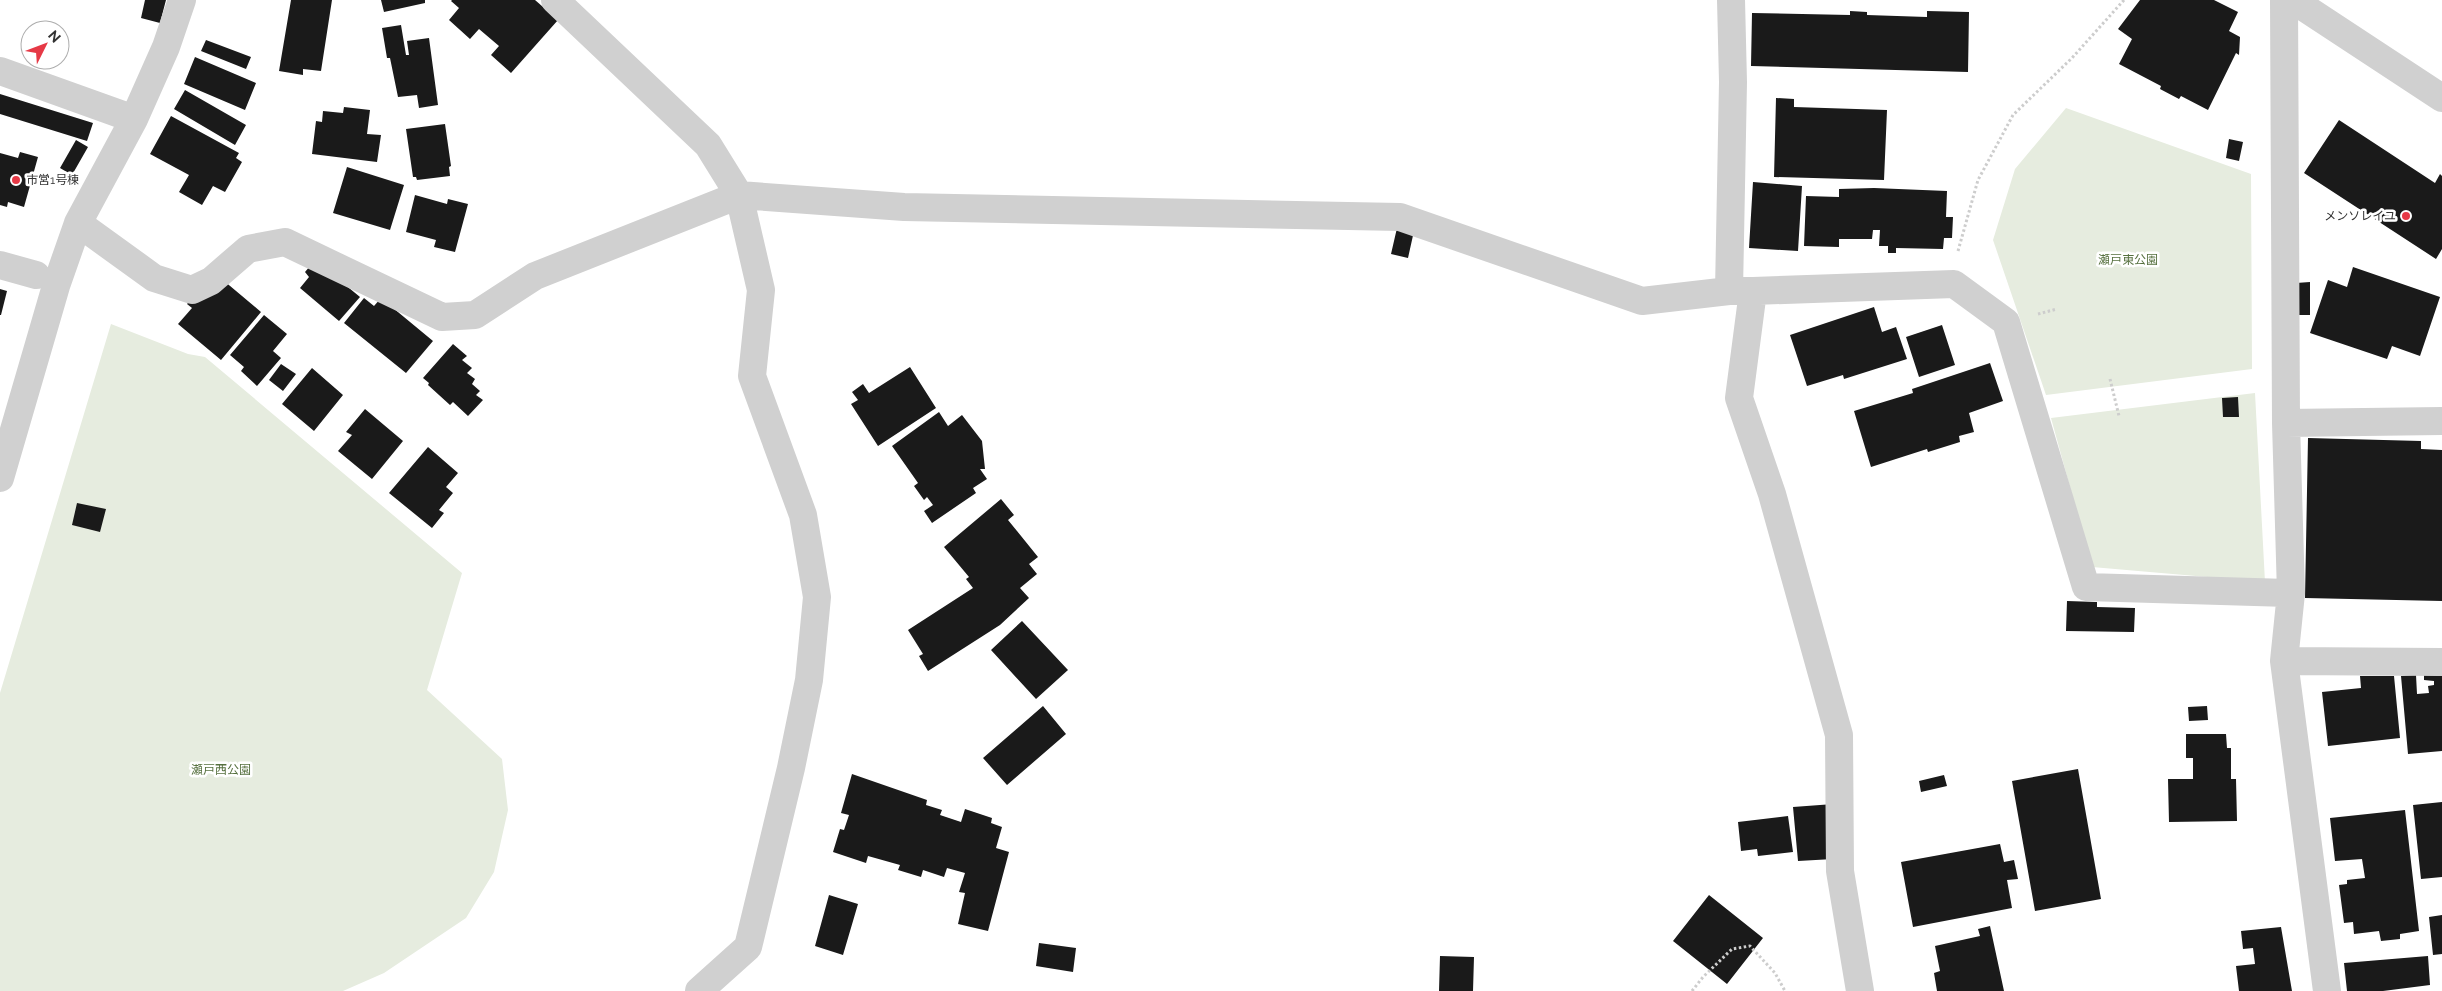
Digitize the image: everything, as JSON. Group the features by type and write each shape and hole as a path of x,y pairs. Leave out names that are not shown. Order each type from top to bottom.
{"street":[{"path":"0,478 56,286 78,223 134,119 166,47 182,0"},
{"path":"555,0 708,145 739,195 761,290 752,376 803,515 817,597 809,680 791,768 748,947 699,991"},
{"path":"1731,0 1741,291 1739,398 1774,504 1839,735 1840,871 1860,991"},
{"path":"2284,0 2286,422 2291,593 2284,661 2327,991"},
{"path":"2293,0 2442,98"},
{"path":"0,71 134,119"},
{"path":"78,223 154,278 192,290 211,282 248,249 285,242 442,317 475,315 535,276 739,195 904,207 1400,217 1642,301 1741,291 1954,284 2006,322 2086,587 2291,593"},
{"path":"0,265 36,275"},
{"path":"2286,422 2442,421"},
{"path":"2284,661 2442,662"}],"path":[{"path":"1954,284 1956,259 1978,180 2013,115 2072,58 2124,0"},
{"path":"2110,379 2119,416"},
{"path":"1692,991 1732,949 1750,946 1775,973 1785,991"}],"green space":[{"name":"瀬戸東公園","path":"2066,108 2251,174 2252,369 2046,395 1993,240 2015,169"},
{"name":"瀬戸西公園","path":"111,324 188,354 205,357 462,573 427,690 502,759 508,810 494,872 466,918 384,973 343,991 0,991 0,693"},
{"path":"2255,393 2265,582 2092,567 2051,418"}],"building":[{"path":"145,0 166,0 160,23 141,18"},
{"path":"291,0 332,0 321,71 303,69 303,75 279,71"},
{"path":"381,0 425,0 425,3 384,12"},
{"path":"452,0 535,0 558,20 511,73 491,55 499,46 479,29 470,39 449,20 459,8"},
{"path":"2140,0 2214,0 2238,12 2229,31 2240,37 2239,55 2236,53 2208,110 2181,96 2179,99 2160,89 2161,86 2119,64 2132,39 2118,29"},
{"path":"1850,11 1867,12 1867,15 1927,17 1927,11 1969,12 1968,72 1751,66 1752,13 1850,15"},
{"path":"401,25 406,55 409,55 407,41 429,38 438,105 419,108 417,95 398,97 390,58 387,58 382,28"},
{"path":"206,40 251,57 246,69 201,51"},
{"path":"195,57 256,83 245,110 184,84"},
{"path":"185,90 246,125 235,145 174,109"},
{"path":"0,94 93,123 87,141 0,114"},
{"path":"1776,98 1794,99 1794,107 1887,110 1884,180 1774,177"},
{"path":"344,107 370,110 367,134 381,135 377,162 312,154 316,121 322,122 323,111 343,113"},
{"path":"171,116 239,153 236,158 242,162 225,192 213,186 202,205 179,192 189,175 150,154"},
{"name":"メンソレイユ","path":"2339,120 2435,183 2440,174 2442,176 2442,249 2436,259 2304,173"},
{"path":"445,124 451,166 449,167 450,176 417,180 416,177 413,177 406,129"},
{"path":"2229,139 2243,142 2239,161 2226,158"},
{"path":"76,140 88,147 72,175 60,168"},
{"name":"市営1号棟","path":"20,152 38,157 24,207 8,202 7,207 0,205 0,153 18,158"},
{"path":"347,167 404,185 390,230 333,213"},
{"path":"1753,182 1802,186 1798,251 1749,248"},
{"path":"1874,188 1947,191 1946,217 1953,217 1952,238 1944,238 1943,249 1896,248 1896,253 1888,253 1888,246 1879,246 1880,230 1873,230 1872,239 1839,239 1839,247 1804,246 1806,196 1839,197 1839,189"},
{"path":"415,195 447,204 448,199 468,204 455,252 434,247 436,240 406,232"},
{"path":"1397,228 1414,231 1408,258 1391,254"},
{"path":"315,260 360,297 339,321 300,288 309,277 305,272"},
{"path":"2353,267 2440,297 2420,356 2392,346 2387,359 2310,333 2328,280 2347,287"},
{"path":"211,275 217,275 261,312 221,360 178,324 192,308 187,304"},
{"path":"2310,282 2310,315 2297,315 2296,283"},
{"path":"0,289 7,291 1,315 0,315"},
{"path":"364,298 374,306 381,298 433,341 406,373 344,323"},
{"path":"1874,307 1882,332 1896,327 1907,359 1844,379 1843,375 1807,386 1790,335"},
{"path":"264,315 287,334 273,351 281,358 257,386 241,371 244,367 230,355"},
{"path":"1942,325 1955,365 1919,377 1906,337"},
{"path":"453,344 467,356 462,360 472,368 467,373 475,379 472,384 480,391 476,395 483,400 468,416 453,402 450,405 423,378"},
{"path":"1990,363 2003,401 1969,413 1974,432 1959,436 1960,442 1928,452 1927,449 1871,467 1854,411 1913,393 1912,389"},
{"path":"281,364 296,374 283,391 269,380"},
{"path":"910,367 936,408 878,446 851,404 858,400 852,392 863,384 869,393"},
{"path":"312,368 343,395 314,431 282,404"},
{"path":"2238,397 2239,417 2223,417 2222,398"},
{"path":"365,409 403,441 372,479 338,451 352,435 346,432"},
{"path":"939,412 948,426 962,415 982,441 985,469 980,469 987,479 973,488 976,493 932,523 924,511 933,505 927,497 924,500 914,486 918,483 892,446"},
{"path":"2308,438 2421,441 2421,449 2442,450 2442,601 2305,598"},
{"path":"428,447 458,473 446,487 453,493 439,510 444,513 432,528 389,493"},
{"path":"1001,499 1014,515 1008,520 1038,557 1029,564 1037,574 1020,588 1029,598 1000,625 928,671 919,656 923,654 908,630 973,588 966,579 969,577 944,547"},
{"path":"77,503 106,509 100,532 72,525"},
{"path":"2067,601 2097,602 2097,607 2135,608 2134,632 2066,631"},
{"path":"1022,621 1068,670 1036,699 991,650"},
{"path":"2416,675 2417,694 2429,693 2428,686 2434,685 2434,681 2424,680 2424,675 2442,676 2442,751 2408,754 2401,676"},
{"path":"2360,676 2394,676 2400,738 2328,746 2322,692 2361,688"},
{"path":"1043,706 1066,734 1007,785 983,758"},
{"path":"2207,706 2208,720 2189,721 2188,707"},
{"path":"2186,734 2226,734 2227,748 2231,748 2231,779 2236,779 2237,821 2169,822 2168,779 2193,779 2193,758 2186,758"},
{"path":"2078,769 2101,899 2035,911 2012,781"},
{"path":"852,774 927,800 926,805 942,810 940,815 961,822 965,809 992,818 991,823 1002,827 996,848 1009,852 988,931 958,924 965,893 959,892 965,873 947,868 944,877 923,870 921,877 898,870 900,865 868,856 866,863 833,852 840,829 844,830 849,815 841,813"},
{"path":"1944,775 1947,786 1921,792 1919,781"},
{"path":"2442,802 2442,877 2421,879 2413,805"},
{"path":"1847,803 1851,858 1798,861 1793,807"},
{"path":"2405,810 2419,931 2400,934 2400,939 2381,941 2379,931 2354,934 2353,922 2344,923 2339,885 2347,884 2347,880 2365,878 2362,859 2335,861 2330,818"},
{"path":"1788,816 1793,852 1758,856 1757,849 1741,851 1738,822"},
{"path":"2000,844 2004,862 2014,860 2018,879 2007,880 2012,908 1913,927 1901,862"},
{"path":"829,895 858,904 843,955 815,946"},
{"path":"1709,895 1763,938 1727,984 1673,941"},
{"path":"2442,915 2442,954 2433,955 2429,917"},
{"path":"1990,926 2004,991 1937,991 1934,973 1940,971 1935,946 1980,936 1978,929"},
{"path":"2281,927 2292,991 2239,991 2236,966 2255,964 2253,948 2243,949 2241,931"},
{"path":"1039,943 1076,948 1073,972 1036,966"},
{"path":"1440,956 1474,957 1473,991 1439,991"},
{"path":"2428,956 2430,985 2383,991 2347,991 2344,963"}],"place":[{"name":"市営1号棟","path":"16,180"},
{"name":"メンソレイユ","path":"2406,216"}]}
